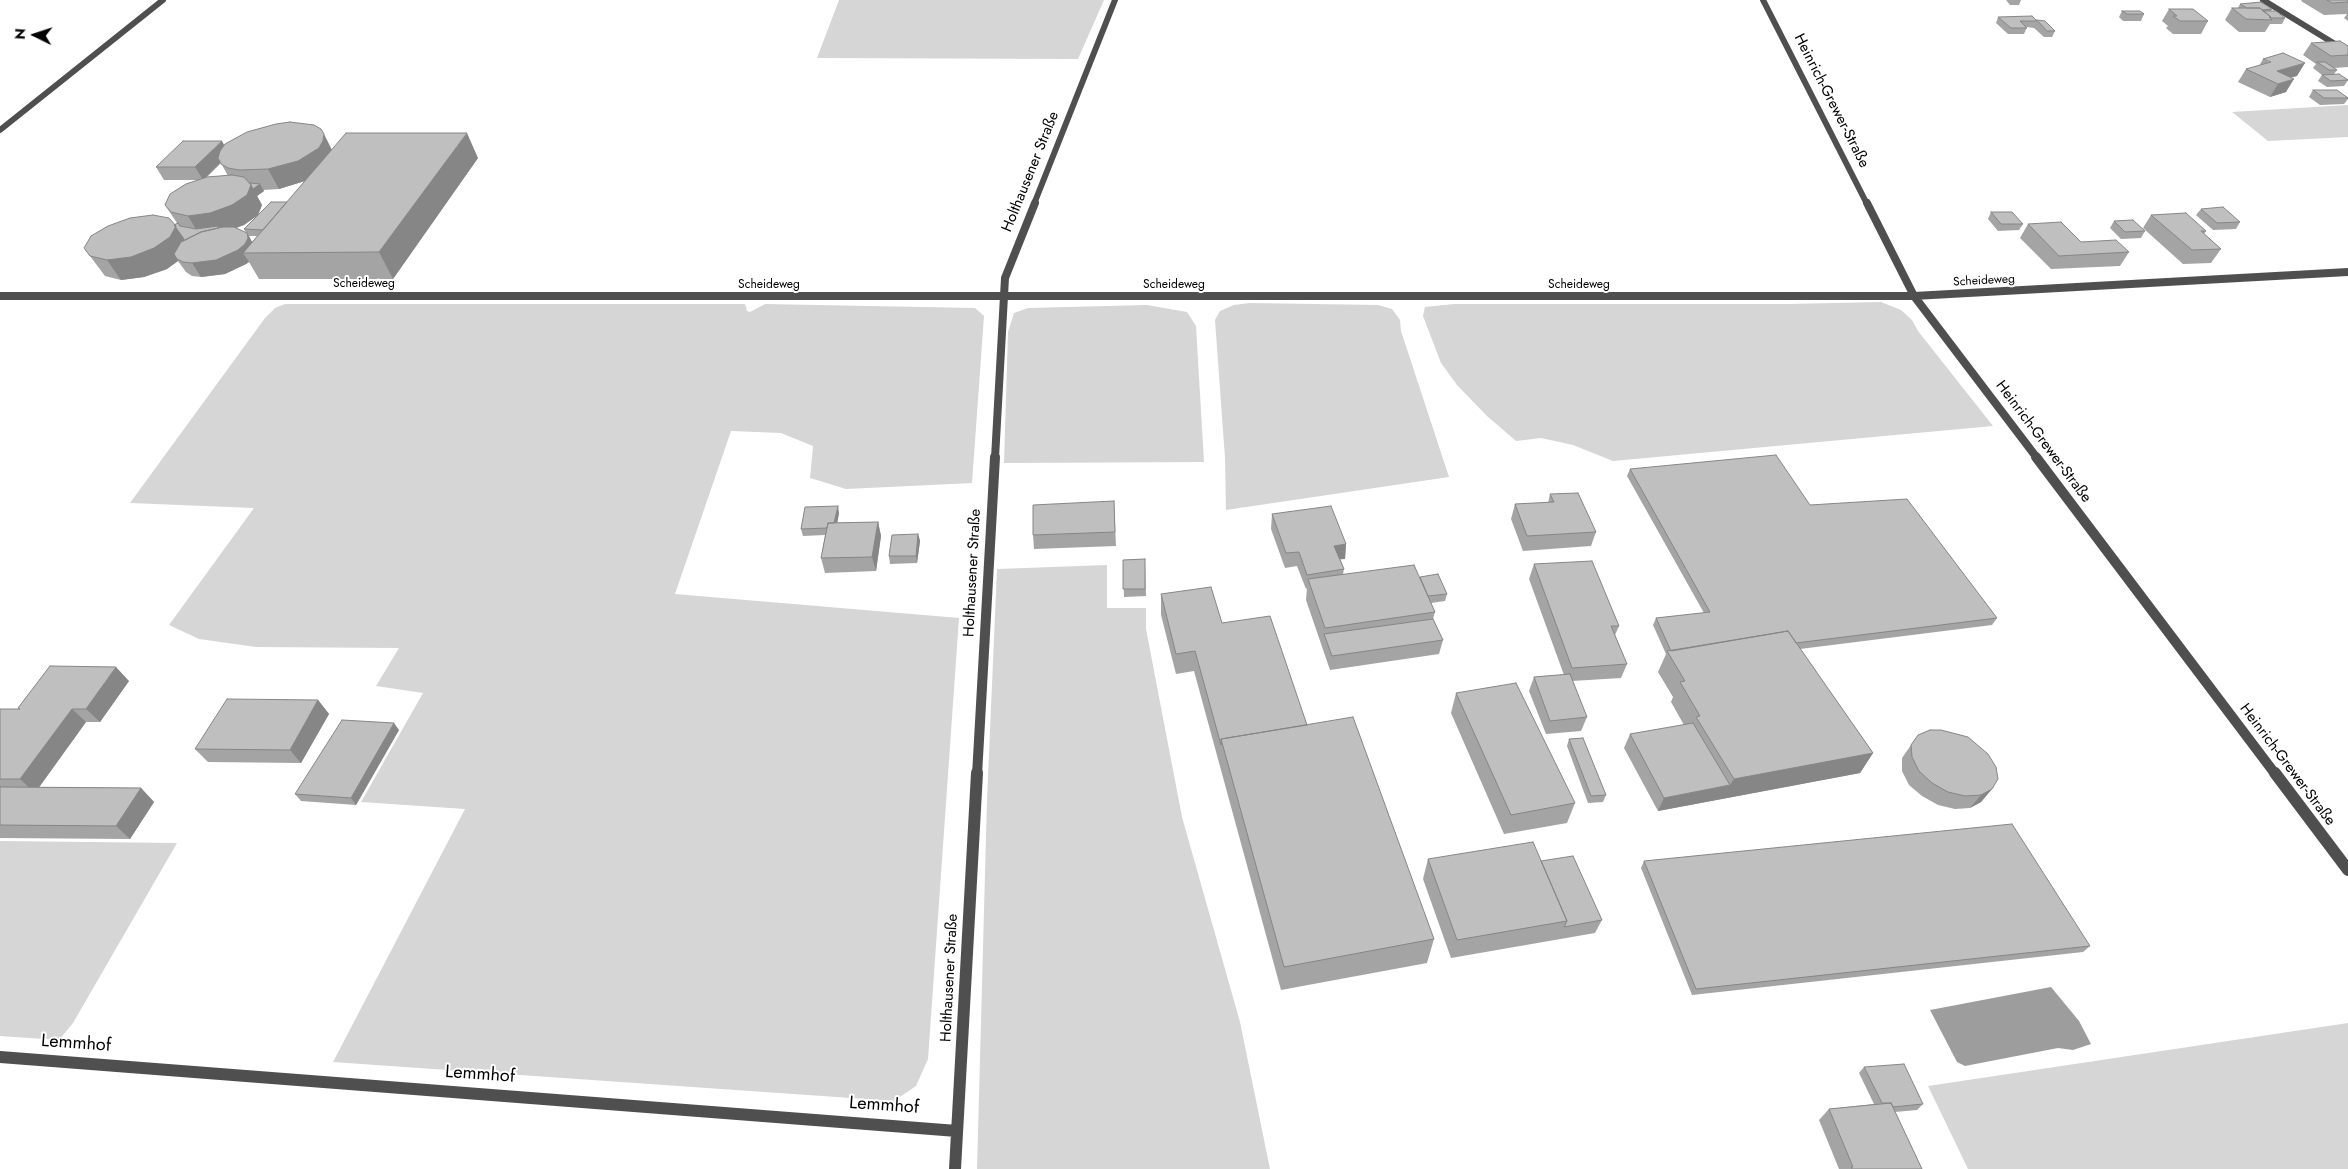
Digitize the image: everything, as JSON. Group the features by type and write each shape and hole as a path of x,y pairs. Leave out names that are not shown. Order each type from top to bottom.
{"street":[{"path":"0,130 163,0"},
{"name":"Holthausener Straße","path":"955,1169 1005,278 1115,0"},
{"name":"Heinrich-Grewer-Straße","path":"1762,0 1914,296 2348,870"},
{"path":"2263,0 2348,52"},
{"name":"Scheideweg","path":"0,296 1914,296 2348,272"},
{"name":"Lemmhof","path":"0,1057 957,1131"}],"shaded area":[{"path":"839,0 1104,0 1078,59 817,58"},
{"path":"2348,105 2348,137 2268,141 2232,112"},
{"path":"1881,302 1901,310 1912,320 1918,331 1993,426 1613,461 1573,445 1541,438 1516,441 1487,416 1457,385 1441,363 1423,316 1425,307 1454,304 1788,304"},
{"path":"1250,303 1378,305 1392,309 1400,320 1401,331 1449,477 1226,510 1225,458 1215,320 1220,311 1234,305"},
{"path":"285,304 745,304 747,311 750,312 765,304 975,308 984,316 972,483 846,489 810,478 813,446 781,433 731,431 675,594 959,618 928,1059 916,1086 894,1101 333,1062 465,809 361,802 423,693 376,686 399,648 256,647 199,639 169,625 254,508 130,503 265,318 275,308"},
{"path":"1147,305 1187,312 1196,326 1204,462 1004,463 1008,332 1014,313 1028,308"},
{"path":"1107,565 1107,608 1146,608 1146,629 1182,817 1240,1022 1270,1169 977,1169 987,800 997,569"},
{"path":"0,841 177,843 73,1023 59,1040 0,1036"},
{"path":"2051,987 2079,1021 2091,1044 2073,1050 2058,1048 1965,1066 1957,1062 1930,1010"},
{"path":"2348,1023 2348,1169 1968,1169 1928,1086"}],"building":[{"path":"2327,0 2348,0 2348,2 2332,3"},
{"path":"2261,2 2272,9 2247,8 2240,4"},
{"path":"2232,8 2260,8 2272,20 2246,19"},
{"path":"2169,9 2193,9 2208,21 2180,21 2173,16 2177,16"},
{"path":"2122,11 2140,11 2144,14 2127,14"},
{"path":"2263,11 2276,11 2285,18 2270,18"},
{"path":"2032,16 2037,21 2020,21 2027,28 2011,28 1998,17"},
{"path":"2037,20 2045,21 2055,31 2047,31"},
{"path":"2340,41 2348,46 2348,55 2331,56 2311,43"},
{"path":"2283,53 2305,63 2277,71 2294,79 2278,84 2246,69 2271,62 2263,59"},
{"path":"2317,62 2325,62 2337,70 2329,70"},
{"path":"2339,74 2348,80 2331,81 2322,75"},
{"path":"2313,90 2337,90 2348,98 2324,98"},
{"path":"290,122 314,125 321,129 324,134 319,148 298,161 268,169 239,170 228,168 221,164 218,158 225,144 247,132"},
{"path":"346,133 467,133 379,252 243,253"},
{"path":"183,141 222,141 195,167 156,167"},
{"path":"232,175 244,177 251,185 247,195 232,205 210,213 188,216 171,212 165,205 170,194 186,184 207,177"},
{"path":"250,183 260,184 253,189"},
{"path":"271,202 287,202 263,230 244,229"},
{"path":"2223,207 2240,222 2217,223 2201,209"},
{"path":"1991,212 2012,212 2023,224 2001,224"},
{"path":"2186,213 2206,231 2201,231 2221,249 2192,250 2151,215"},
{"path":"153,215 169,218 176,226 170,237 154,248 131,257 107,260 90,256 84,248 91,236 108,226 130,218"},
{"path":"2133,220 2145,231 2125,232 2114,221"},
{"path":"2061,222 2081,242 2116,240 2129,252 2059,256 2028,224"},
{"path":"178,223 180,226 196,229 218,226 218,228 201,232 183,241 184,239 174,225"},
{"path":"223,227 234,227 247,233 248,238 245,244 238,250 216,260 192,263 177,259 174,254 181,242 201,232"},
{"path":"1776,455 1810,505 1907,499 1997,618 1796,643 1788,631 1671,651 1656,618 1710,612 1630,469"},
{"path":"1578,493 1596,532 1527,536 1515,504 1554,502 1550,494"},
{"path":"1114,501 1115,532 1033,535 1033,505"},
{"path":"838,506 834,523 828,523 827,528 801,529 805,507"},
{"path":"1331,506 1346,544 1334,546 1344,569 1307,575 1299,552 1286,553 1272,514"},
{"path":"878,522 872,557 821,558 828,523"},
{"path":"918,534 916,556 889,556 892,535"},
{"path":"1145,559 1145,589 1123,589 1123,560"},
{"path":"1592,561 1619,626 1611,626 1627,664 1572,668 1534,564"},
{"path":"1414,565 1435,612 1325,628 1308,579"},
{"path":"1438,574 1447,594 1428,596 1420,577"},
{"path":"1211,587 1222,623 1270,616 1307,725 1221,739 1221,745 1195,651 1176,654 1161,594"},
{"path":"1433,619 1443,640 1332,656 1324,634"},
{"path":"1788,631 1873,753 1734,779 1696,717 1700,716 1680,682 1685,681 1667,651"},
{"path":"50,666 116,667 86,709 72,709 20,779 0,779 0,709 20,709 18,708"},
{"path":"1570,674 1587,717 1550,721 1534,677"},
{"path":"1516,683 1575,803 1511,815 1456,693"},
{"path":"227,699 318,700 290,750 195,749"},
{"path":"1353,717 1434,939 1284,967 1221,739"},
{"path":"342,720 394,723 351,798 295,794"},
{"path":"1693,723 1730,785 1664,798 1630,734"},
{"path":"1930,730 1941,730 1968,737 1988,754 1996,767 1998,779 1992,789 1981,795 1965,796 1948,792 1932,783 1919,771 1912,757 1911,745 1918,735"},
{"path":"1583,738 1606,795 1591,796 1569,739"},
{"path":"0,787 141,788 116,826 0,825"},
{"path":"2012,824 2090,946 1696,989 1644,861"},
{"path":"1533,842 1567,921 1457,940 1428,859"},
{"path":"1573,856 1602,920 1564,927 1567,921 1541,861"},
{"path":"1904,1064 1923,1104 1893,1107 1891,1103 1882,1103 1864,1067"},
{"path":"1891,1103 1922,1169 1852,1169 1851,1167 1853,1167 1829,1109"}]}
